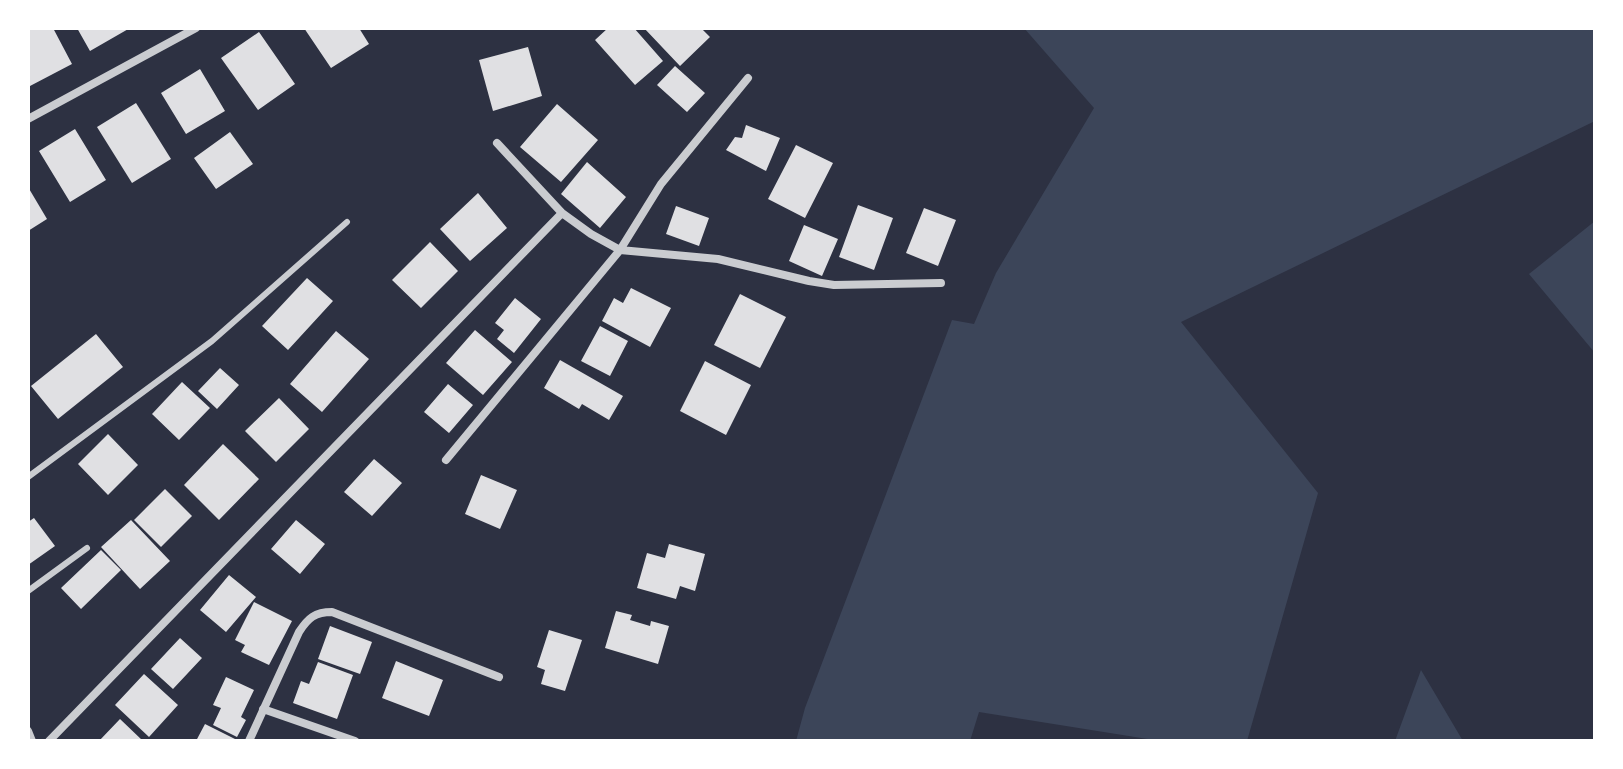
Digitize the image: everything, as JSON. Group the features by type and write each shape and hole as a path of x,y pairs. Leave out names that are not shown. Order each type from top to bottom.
{"street":[{"path":"169,28 176,38"},
{"path":"28,119 196,28"},
{"path":"446,460 620,250 661,184 748,78"},
{"path":"497,143 562,213 620,250 718,259 834,285 941,283"},
{"path":"49,741 562,213"},
{"path":"249,741 299,632 307,620 318,612 332,612 499,677"},
{"path":"263,709 355,741"},
{"path":"28,731 32,741"}],"lane":[{"path":"28,477 212,341 347,222"},
{"path":"28,591 87,548"}],"shaded area":[{"path":"1024,28 1595,28 1595,121 1181,322 1318,493 1247,741 1160,741 979,712 970,741 796,741 805,708 952,320 974,324 996,273 1094,108"},
{"path":"1595,221 1595,353 1529,274"},
{"path":"1421,670 1463,741 1395,741"}],"building":[{"path":"28,28 53,28 72,64 30,86"},
{"path":"77,28 130,28 90,51"},
{"path":"304,28 359,28 369,44 331,68"},
{"path":"608,28 634,28 663,61 635,85 595,40"},
{"path":"644,28 701,28 710,37 680,66"},
{"path":"259,32 295,84 258,110 221,58"},
{"path":"528,47 542,96 493,111 479,60"},
{"path":"675,66 705,93 687,112 657,85"},
{"path":"200,69 225,111 186,134 161,93"},
{"path":"136,103 171,159 132,183 97,127"},
{"path":"557,104 598,140 561,182 520,147"},
{"path":"746,125 780,138 766,171 726,150 735,137 742,138"},
{"path":"75,129 106,180 70,202 39,151"},
{"path":"230,132 253,164 216,189 194,158"},
{"path":"796,145 833,163 805,218 768,199"},
{"path":"587,162 626,197 600,228 561,194"},
{"path":"28,187 47,219 28,231"},
{"path":"478,193 507,228 470,261 440,229"},
{"path":"858,205 893,218 874,270 839,257"},
{"path":"676,206 709,218 699,246 666,234"},
{"path":"924,208 956,220 938,266 906,253"},
{"path":"804,225 838,239 822,276 789,261"},
{"path":"430,242 458,271 421,308 392,280"},
{"path":"307,278 333,301 288,350 262,326"},
{"path":"631,288 671,308 650,347 602,321 614,298 623,303"},
{"path":"740,294 786,317 760,368 714,345"},
{"path":"515,298 541,319 514,353 497,339 504,330 495,323"},
{"path":"600,326 628,341 610,376 581,361"},
{"path":"475,330 512,362 483,395 446,363"},
{"path":"336,331 369,359 322,412 290,384"},
{"path":"96,334 123,367 58,419 31,386"},
{"path":"560,360 623,396 609,420 582,404 579,409 544,388"},
{"path":"705,361 751,385 726,435 680,411"},
{"path":"220,368 239,385 217,409 198,391"},
{"path":"182,382 210,408 179,440 152,414"},
{"path":"448,384 473,405 449,433 424,412"},
{"path":"279,398 309,429 276,462 245,431"},
{"path":"108,434 138,465 108,495 78,464"},
{"path":"223,444 259,479 219,520 184,485"},
{"path":"374,459 402,483 372,516 344,492"},
{"path":"481,475 517,490 500,529 465,514"},
{"path":"165,489 192,516 161,547 134,520"},
{"path":"34,518 55,546 28,565 28,522"},
{"path":"131,520 170,561 140,589 101,547"},
{"path":"296,520 325,544 300,574 271,549"},
{"path":"669,544 705,554 695,591 680,586 676,599 637,588 647,553 665,558"},
{"path":"101,550 121,570 81,609 61,588"},
{"path":"229,575 256,597 226,632 200,610"},
{"path":"254,602 292,621 269,665 241,652 245,645 235,640"},
{"path":"616,611 632,615 630,620 650,626 651,621 669,626 658,664 605,648"},
{"path":"330,626 372,642 360,674 318,659"},
{"path":"549,630 582,640 565,691 541,684 545,670 537,667"},
{"path":"180,638 202,658 173,689 151,669"},
{"path":"396,661 443,680 429,716 382,698"},
{"path":"318,662 353,675 337,719 293,703 301,681 309,684"},
{"path":"144,674 178,705 149,737 115,705"},
{"path":"226,677 254,690 241,717 246,720 237,737 213,725 221,708 213,705"},
{"path":"120,719 143,741 99,741"},
{"path":"205,724 235,739 196,741"}]}
